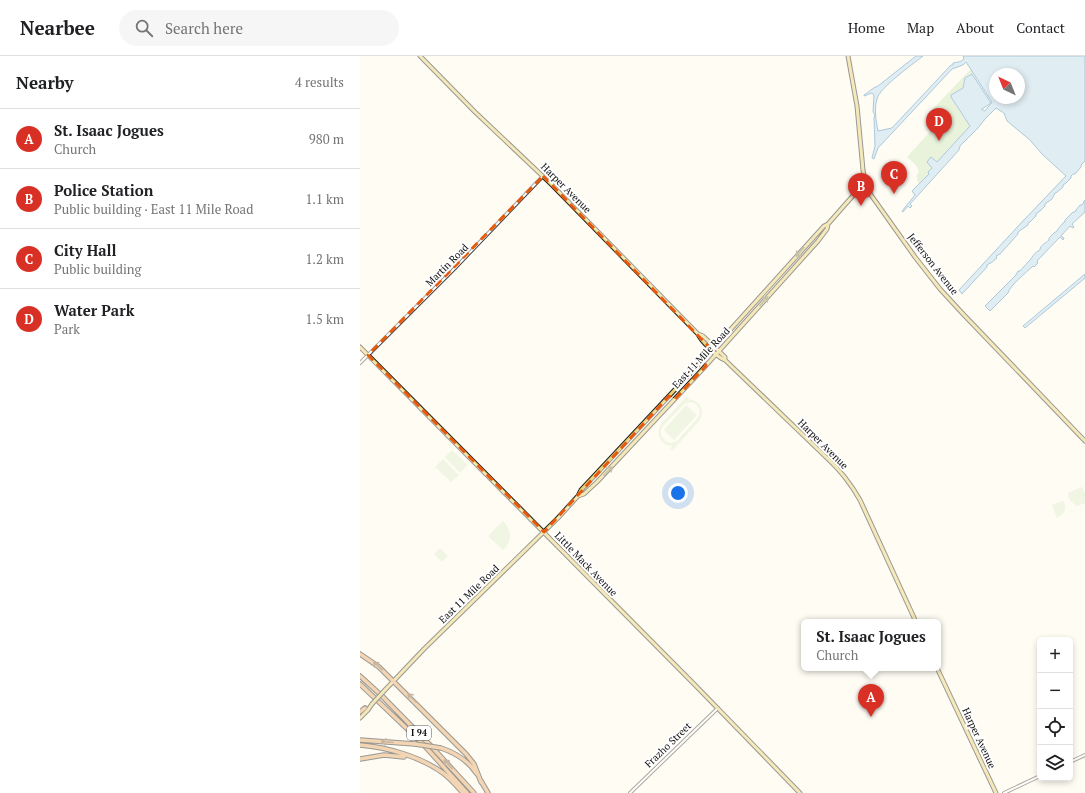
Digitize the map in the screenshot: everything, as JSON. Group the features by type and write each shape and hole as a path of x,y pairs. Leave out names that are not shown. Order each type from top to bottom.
{"highway":[{"path":"360,654 376,664 466,754 474,764 481,782"},
{"name":"I 94","path":"360,676 420,734 453,768 474,793"},
{"name":"I 94","path":"360,684 422,744 467,793"},
{"path":"360,712 365,708"},
{"path":"360,740 415,744 441,748 456,754 466,761 472,768 488,793"},
{"path":"360,746 396,752 429,765 452,780 463,793"},
{"path":"360,759 375,756 394,755 418,760"}],"main road":[{"name":"Harper Avenue","path":"420,56 474,112 543,176 698,334 700,338 713,348 722,359 726,360 834,464 848,481 860,500 915,619"},
{"name":"Jefferson Avenue","path":"848,56 858,106 862,170 871,195 901,238 940,288 1085,441"},
{"name":"East 11 Mile Road","path":"360,718 424,649 544,532 578,496 581,490 866,182"},
{"name":"East 11 Mile Road","path":"578,496 584,494 592,487 718,353 802,260 822,236 827,229 828,224"},
{"path":"818,233 822,236"},
{"path":"734,325 738,327 738,330"},
{"path":"720,341 721,345 724,346"},
{"name":"Little Mack Avenue","path":"360,347 718,708 800,793"},
{"path":"702,360 706,363 706,366"},
{"path":"670,395 675,399"},
{"path":"637,430 642,435"},
{"path":"618,451 622,456"},
{"name":"Harper Avenue","path":"939,671 996,793"},
{"name":"East 11 Mile Road","path":"365,708 372,704"}],"street":[{"name":"Martin Road","path":"360,363 543,176"},
{"name":"Frazho Street","path":"630,793 718,708"},
{"path":"1073,761 1085,755"},
{"path":"1004,793 1037,777"}],"highlighted area":[{"path":"543,176 712,350 704,358 706,366 675,399 669,396 544,532 368,355"}],"green space":[{"path":"971,69 974,73 965,78 963,88 951,95 970,126 937,162 931,157 927,162 932,168 929,174 919,184 917,176 919,172 916,165 907,157 938,123 928,114"},
{"path":"687,396 689,398 688,399 696,401 701,407 702,413 699,421 672,451 670,449 672,446 664,444 660,438 658,432 661,424","holes":["690,402 697,405 700,412 698,418 677,441 671,443 665,441 661,435 663,426 684,404"]},
{"path":"686,405 697,415 674,440 664,430"},
{"path":"452,450 468,465 460,473 445,457"},
{"path":"443,459 459,475 451,482 435,467"},
{"path":"1082,487 1085,493 1085,503 1077,506 1070,500 1068,493"},
{"path":"1063,501 1065,506 1064,511 1062,515 1057,518 1052,505"},
{"path":"503,521 508,528 510,536 506,547 503,550 489,537 489,535"},
{"path":"440,548 448,556 442,562 434,554"}],"water":[{"path":"916,56 923,56 897,76 879,94 875,111 878,131 892,128 951,65 953,65 953,63 964,59 963,56 1085,56 1085,161 1075,174 1073,174 1071,178 1063,185 1063,187 1055,193 1052,199 1036,214 1028,225 1018,232 1018,234 1000,254 996,256 997,258 987,265 987,267 962,294 959,290 1066,176 1042,154 1030,140 1007,121 1004,113 996,108 960,146 959,150 910,204 912,206 910,208 908,206 903,212 902,211 915,195 912,191 929,174 928,172 932,168 927,162 931,157 937,162 970,126 951,97 951,95 963,88 965,78 972,74 989,100 990,104 982,109 985,111 990,104 1025,104 1025,68 989,68 989,97 966,62 963,65 952,69 878,148 874,159 872,158 875,146 875,116 873,111 874,95 872,93 864,96 878,86"},
{"path":"1085,200 1085,212 1072,224 1074,227 1073,228 1070,226 1061,236 1064,238 1063,240 1060,237 1037,261 1038,263 1015,283 1008,293 990,311 985,306 1016,275 1018,271 1020,271 1035,253 1040,250 1042,245 1049,240 1049,238 1065,222 1065,220 1073,212 1075,212 1080,205 1082,205"},
{"path":"1085,274 1085,278 1025,328 1023,326"}],"place":[{"name":"Water Park","path":"939,141"},
{"name":"City Hall","path":"894,194"},
{"name":"Police Station","path":"861,206"},
{"name":"St. Isaac Jogues","path":"871,717"}]}
